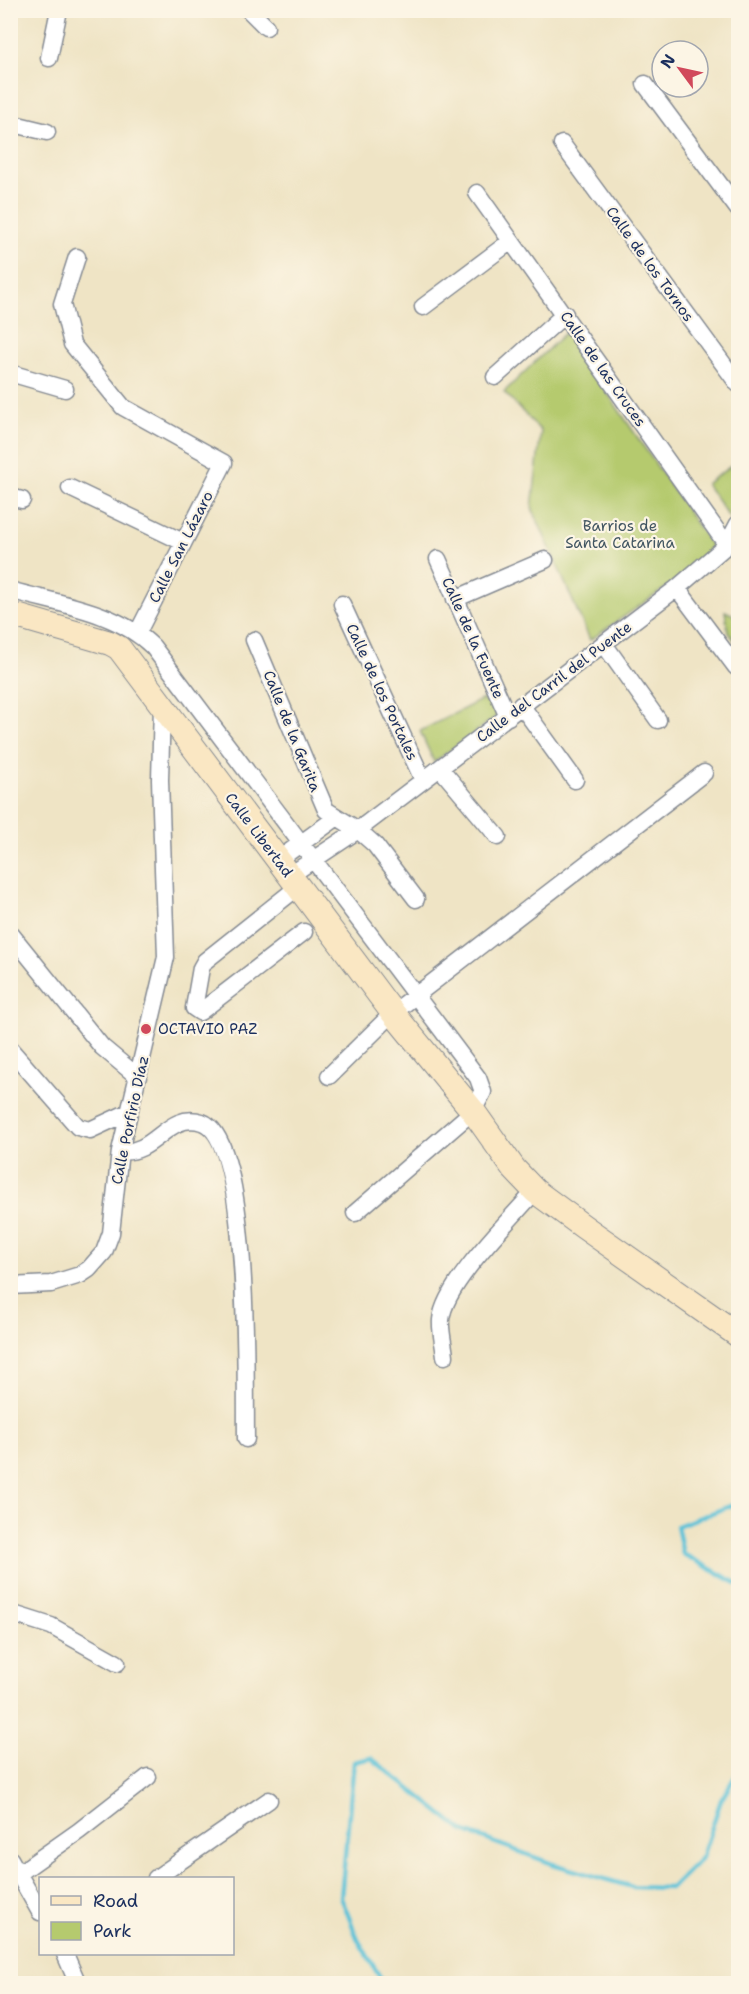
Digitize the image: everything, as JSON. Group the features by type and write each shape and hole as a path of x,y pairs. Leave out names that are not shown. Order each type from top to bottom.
{"main road":[{"name":"Calle Libertad","path":"10,614 110,643 126,656 393,1012 473,1111 498,1150 535,1191 738,1335"}],"street":[{"path":"49,58 59,10"},
{"path":"249,10 266,27"},
{"path":"645,84 738,208"},
{"path":"10,123 47,132"},
{"name":"Calle de los Tornos","path":"562,144 738,384"},
{"name":"Calle de las Cruces","path":"477,194 565,314 727,545"},
{"path":"423,307 511,241"},
{"name":"Calle San Lázaro","path":"77,257 62,304 72,344 123,407 224,463 138,632"},
{"path":"495,377 565,314"},
{"path":"10,373 65,389"},
{"path":"70,488 183,542"},
{"name":"Calle del Carril del Puente","path":"288,874 313,862 358,830 677,588 727,545 738,524"},
{"name":"Calle de la Fuente","path":"438,559 507,717"},
{"path":"455,599 545,560"},
{"path":"677,588 736,667"},
{"path":"10,590 118,621 138,632 153,647 299,844 478,1078 483,1092 473,1111 355,1213"},
{"name":"Calle de los Portales","path":"342,604 423,780"},
{"name":"Calle de la Garita","path":"254,639 320,799 326,810 336,818"},
{"path":"604,644 658,720"},
{"name":"Calle Porfirio Díaz","path":"10,1286 51,1284 80,1275 104,1252 111,1233 120,1151 166,957 160,780 162,705"},
{"path":"521,705 575,780"},
{"path":"440,768 498,837"},
{"path":"329,1076 393,1012 704,773"},
{"path":"304,932 200,1012 194,1008 201,968 205,961 288,874 299,844 336,818 358,830 375,845 416,899"},
{"path":"10,933 102,1047 138,1077"},
{"path":"10,1049 78,1126 90,1130 129,1112"},
{"path":"120,1151 132,1153 142,1150 169,1127 190,1120 210,1127 222,1143 230,1176 244,1268 246,1439"},
{"path":"445,1356 441,1319 448,1299 458,1281 535,1191"},
{"path":"10,1613 51,1626 117,1663"},
{"path":"39,1910 14,1866 80,1831 148,1777"},
{"path":"157,1877 270,1800"},
{"path":"66,1955 78,1983"}],"green space":[{"name":"Barrios de Santa Catarina","path":"566,332 716,553 590,640 532,508 541,431 504,392"},
{"path":"738,461 738,517 735,526 706,484"},
{"path":"725,611 738,617 738,645 728,632"},
{"path":"483,699 485,703 494,699 501,713 434,762 420,731"}],"waterway":[{"path":"738,1503 677,1526 683,1554 738,1584"},
{"path":"384,1984 358,1940 341,1897 354,1762 371,1758 463,1831 553,1864 632,1887 671,1888 702,1857 721,1800 738,1772"}],"place":[{"name":"OCTAVIO PAZ","path":"146,1029"}]}
